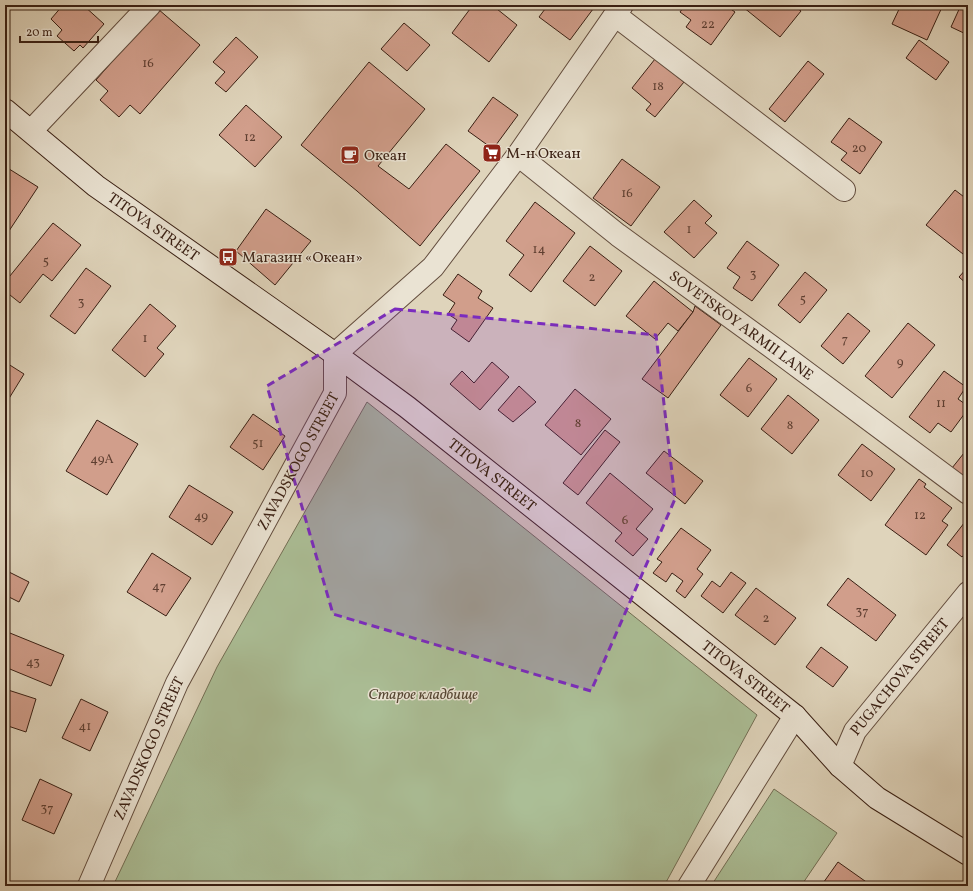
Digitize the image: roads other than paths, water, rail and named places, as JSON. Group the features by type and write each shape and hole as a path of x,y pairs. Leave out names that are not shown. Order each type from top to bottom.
{"street":[{"path":"31,131 150,5"},
{"path":"335,354 433,267 518,155 618,10 844,190"},
{"name":"TITOVA STREET","path":"5,110 96,186 335,354 407,407 795,716 840,766 877,798 968,854"},
{"name":"SOVETSKOY ARMII LANE","path":"518,155 618,234 968,493"},
{"name":"ZAVADSKOGO STREET","path":"89,886 177,683 335,392 335,354"},
{"name":"PUGACHOVA STREET","path":"840,766 855,731 968,593"},
{"path":"689,886 795,716"}],"place":[{"name":"М-н Океан","path":"492,153"},
{"name":"Океан","path":"350,155"},
{"name":"Магазин «Океан»","path":"228,257"}],"park label":[{"name":"Старое кладбище","path":"423,694"}]}
